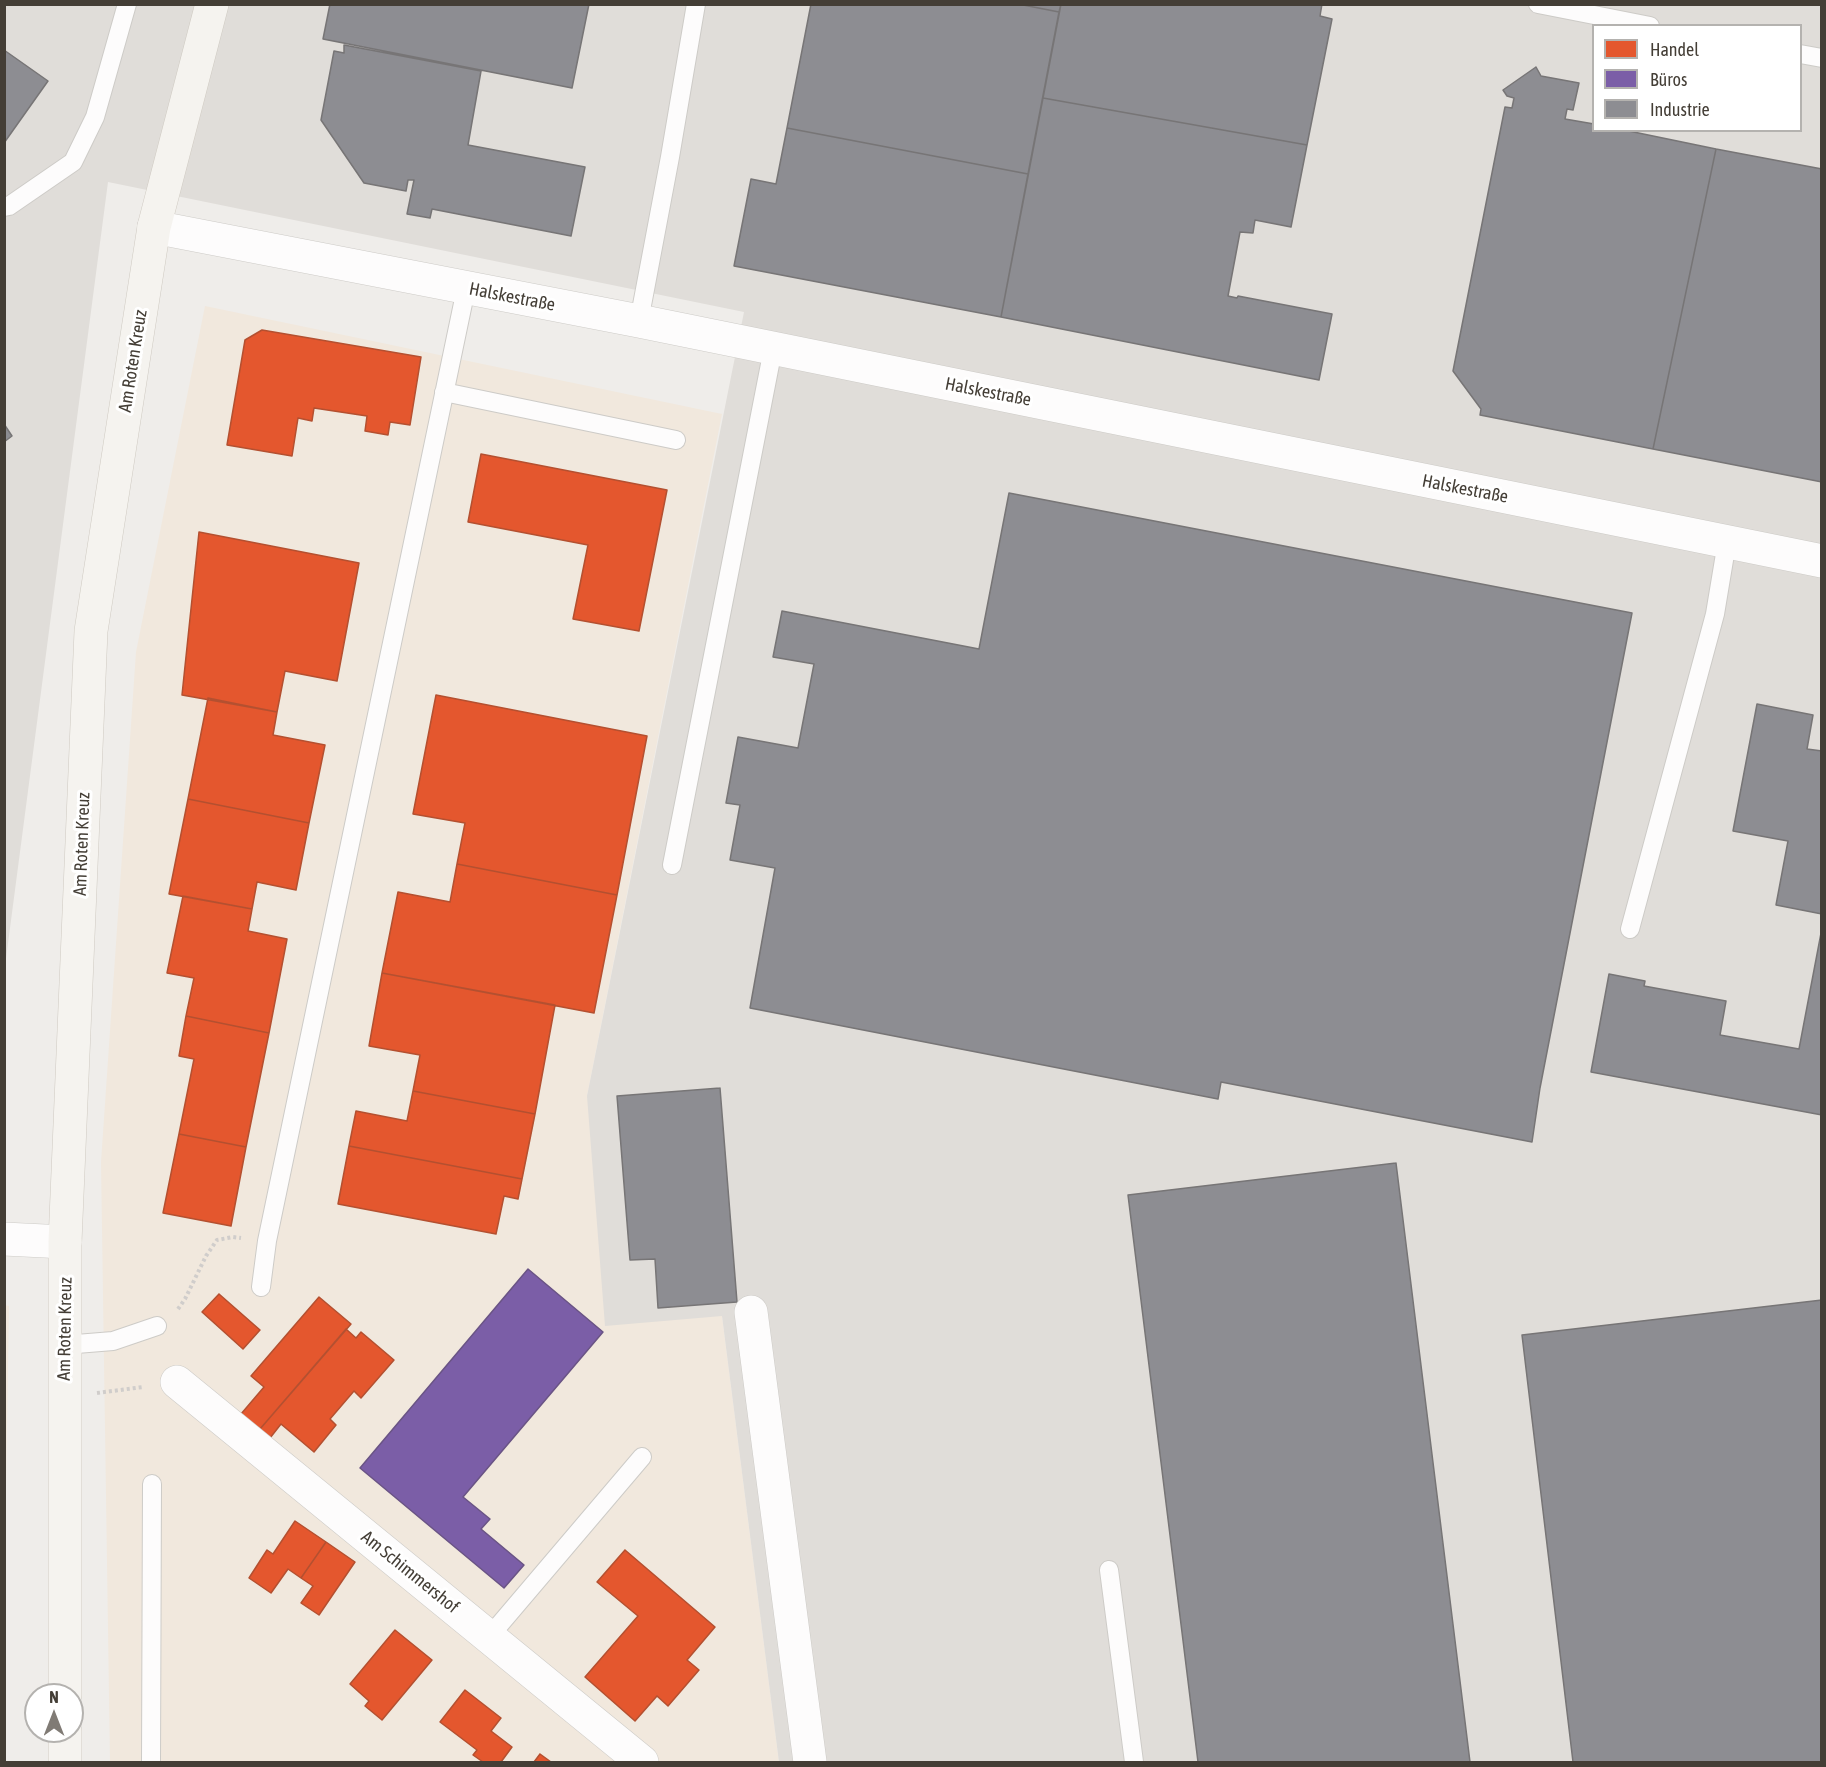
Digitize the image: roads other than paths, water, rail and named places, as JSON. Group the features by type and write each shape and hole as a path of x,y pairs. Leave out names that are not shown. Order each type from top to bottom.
{"street":[{"name":"Am Roten Kreuz","path":"64,1683 65,1242 91,631 154,227 212,4"},
{"name":"Halskestraße","path":"154,227 639,321 1821,561"},
{"path":"4,1239 65,1242"},
{"path":"751,1312 810,1762"},
{"name":"Am Schimmershof","path":"177,1382 642,1762"},
{"path":"64,1743 65,1762"}],"lane":[{"path":"4,207 9,207 73,162 95,117 127,4"},
{"path":"639,321 696,4"},
{"path":"1538,4 1640,24"},
{"path":"1802,54 1821,57"},
{"path":"261,1287 267,1241 466,289"},
{"path":"672,865 773,349"},
{"path":"444,392 676,440"},
{"path":"1630,929 1715,614 1727,542"},
{"path":"64,1345 113,1341 157,1326"},
{"path":"489,1637 642,1457"},
{"path":"151,1762 152,1484"},
{"path":"1109,1570 1134,1762"}]}
